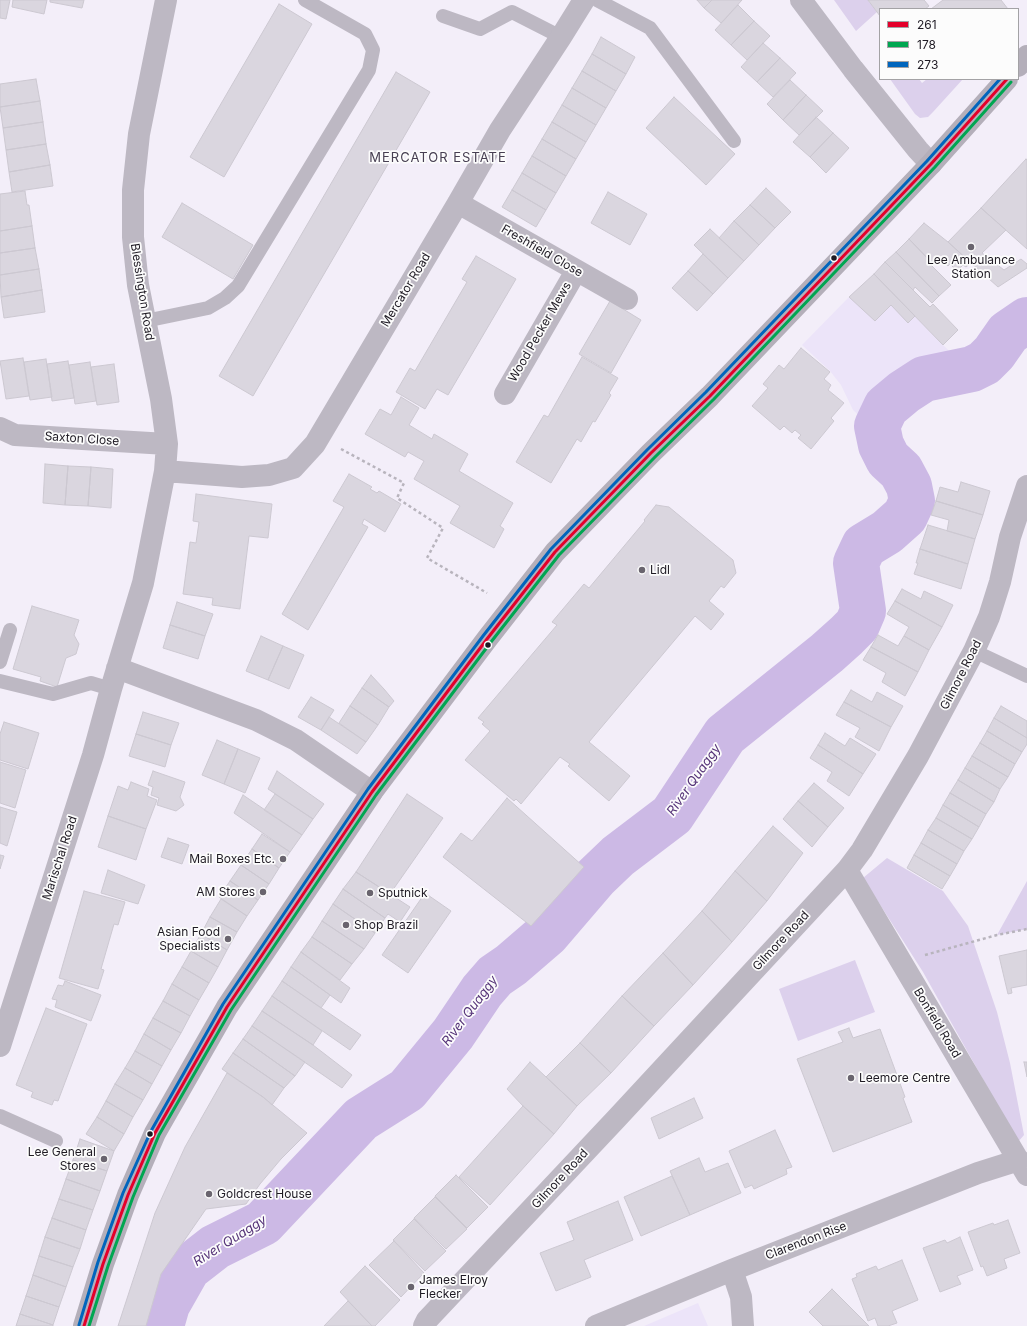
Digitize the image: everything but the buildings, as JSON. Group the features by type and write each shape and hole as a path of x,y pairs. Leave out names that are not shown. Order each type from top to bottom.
{"highway":[{"path":"1019,65 1027,56"},
{"path":"84,1326 103,1264 128,1195 155,1133 227,1007 372,792 482,646 556,552 651,453 710,396 931,164 1006,80"}],"street":[{"name":"Blessington Road","path":"143,583 165,471 166,444 161,399 138,285 133,237 133,190 139,134 166,0"},
{"name":"Mercator Road","path":"165,471 242,477 269,475 293,468 315,444 500,130 584,0"},
{"path":"801,0 853,69 931,164"},
{"name":"Freshfield Close","path":"458,203 627,300"},
{"name":"Wood Pecker Mews","path":"505,394 576,271"},
{"name":"Saxton Close","path":"0,428 15,435 166,444"},
{"name":"Gilmore Road","path":"424,1326 427,1320 612,1124 847,870 862,850 891,804 974,652 996,596 1010,537 1027,486"},
{"name":"Marischal Road","path":"0,1046 90,762 143,583"},
{"path":"114,678 256,720 296,740 372,792"},
{"name":"Bonfield Road","path":"847,870 900,962 1023,1167"},
{"name":"Clarendon Rise","path":"596,1326 732,1270 978,1173 1023,1167"},
{"path":"732,1270 741,1298 743,1326"}],"lane":[{"path":"145,321 208,308 225,298 238,286 369,70 373,50 365,34 305,0"},
{"path":"598,0 650,28 734,141"},
{"path":"443,16 480,30 512,12 561,37"},
{"path":"0,662 10,630"},
{"path":"974,652 1027,676"},
{"path":"0,681 53,694 114,678"},
{"path":"0,1116 56,1141"}],"path":[{"path":"319,437 404,483 397,498 443,528 426,558 487,593"},
{"path":"900,962 1027,928"}],"shaded area":[{"path":"834,0 868,0 877,12 856,31"},
{"path":"891,80 920,80 922,83 926,80 962,80 928,117 920,118 915,114"},
{"path":"874,274 962,363 913,374 882,397 873,408 867,423 853,410 841,385 830,371 802,345"},
{"path":"887,858 943,891 968,926 997,1012 1010,1063 1024,1135 1018,1142 923,972 863,878"},
{"path":"1027,881 1027,929 997,935"},
{"path":"855,960 875,1012 798,1041 779,989"},
{"path":"698,1303 708,1326 644,1326"}],"waterway":[{"name":"River Quaggy","path":"161,1326 167,1305 188,1268 215,1247 263,1223 361,1119 407,1090 453,1034 482,991 495,976 511,965 547,934 595,878 618,856 672,815 725,735 827,653 857,625 863,611 856,563 864,546 887,532 905,516 912,501 909,486 901,471 888,459 881,445 877,426 886,407 904,392 924,379 972,369 984,363 994,353 1008,333 1027,320"}],"transit line":[{"name":"273","path":"79,1325 98,1262 123,1193 151,1131 223,1004 368,789 483,636 551,549 647,450 706,392 927,161 999,80"},
{"name":"261","path":"84,1326 103,1264 128,1195 155,1133 227,1007 372,792 487,639 555,552 651,453 710,396 931,164 1006,80"},
{"name":"178","path":"89,1326 108,1266 133,1197 159,1135 231,1010 376,795 491,642 559,555 714,399 935,167 1011,82"}],"place":[{"name":"Lee Ambulance Station","path":"971,247"},
{"name":"Lidl","path":"642,570"},
{"name":"Mail Boxes Etc.","path":"283,859"},
{"name":"AM Stores","path":"263,892"},
{"name":"Sputnick","path":"370,893"},
{"name":"Shop Brazil","path":"346,925"},
{"name":"Asian Food Specialists","path":"228,939"},
{"name":"Leemore Centre","path":"851,1078"},
{"name":"Lee General Stores","path":"104,1159"},
{"name":"Goldcrest House","path":"209,1194"},
{"name":"James Elroy Flecker","path":"411,1287"}],"district":[{"name":"MERCATOR ESTATE","path":"438,158"}]}
